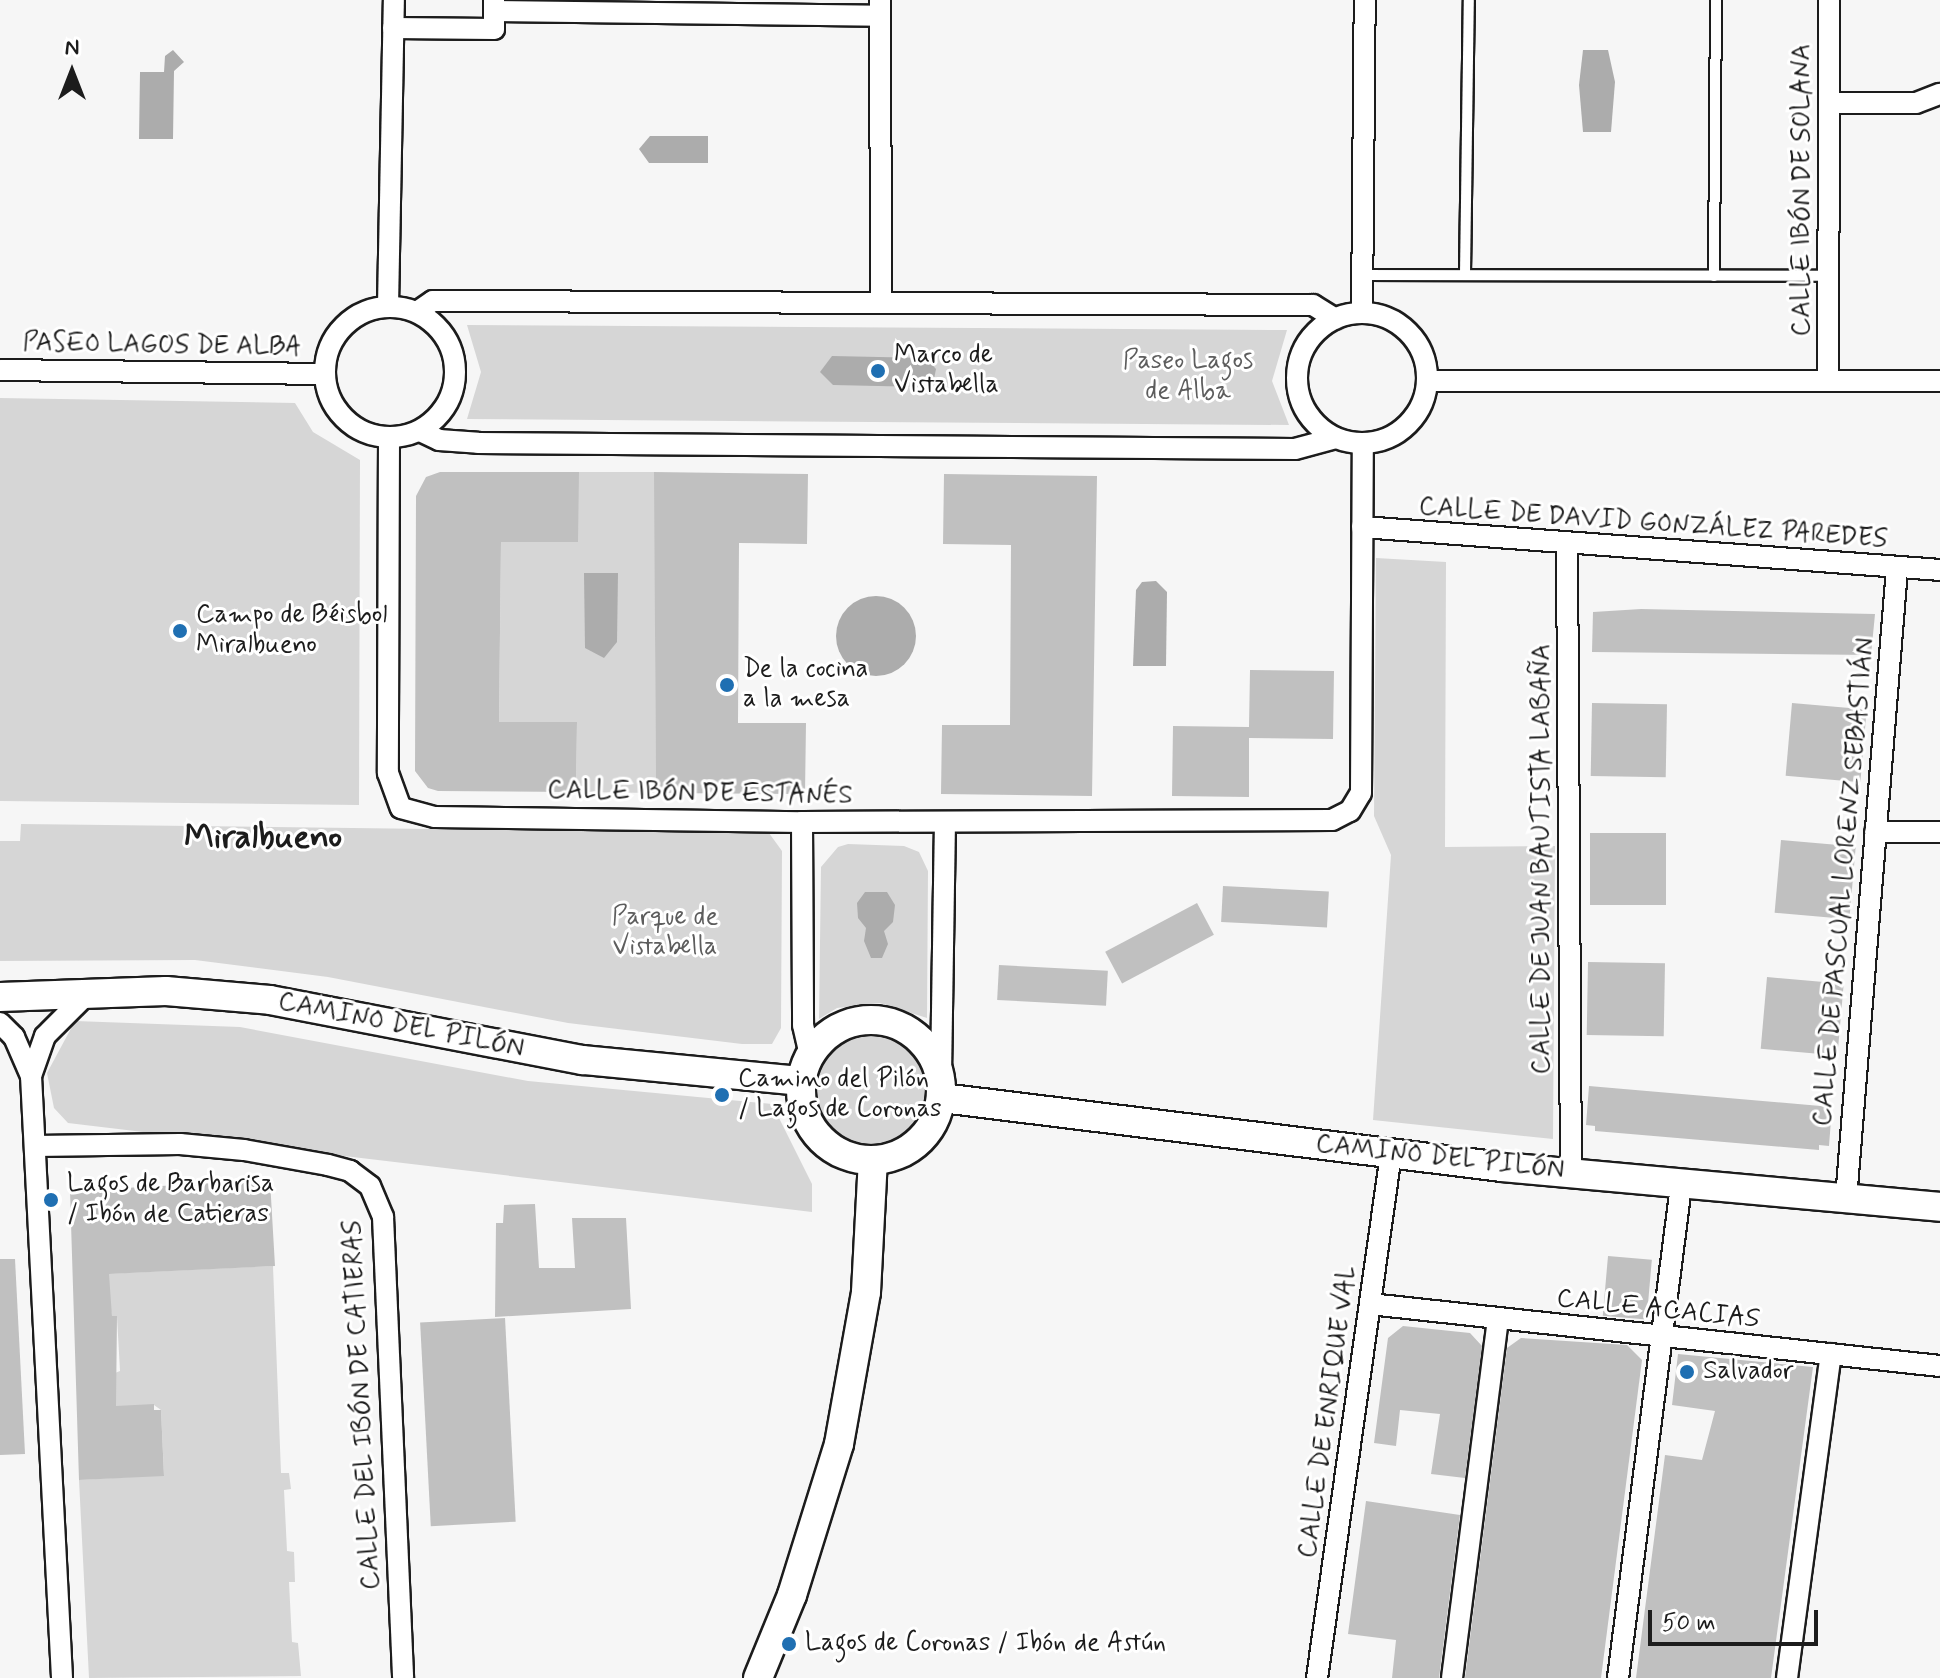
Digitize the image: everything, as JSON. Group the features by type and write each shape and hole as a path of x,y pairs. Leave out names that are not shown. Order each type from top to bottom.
{"street":[{"path":"388,306 394,0"},
{"path":"1362,313 1365,0"},
{"name":"CALLE IBÓN DE SOLANA","path":"1828,380 1829,0"},
{"path":"393,28 494,29 494,5 880,8 881,303"},
{"path":"1829,103 1916,103 1940,94"},
{"path":"417,312 433,301 1313,305 1335,319"},
{"path":"388,306 417,312 435,323 455,359 450,401 420,431 389,438 369,434 344,418 328,394 324,374 336,335 359,315 388,306"},
{"path":"420,431 439,440 494,443 1295,449 1336,438 1363,443 1401,431 1424,400 1427,381 1420,347 1409,333 1380,315 1362,313 1335,319 1304,348 1297,379 1305,410 1336,438"},
{"name":"PASEO LAGOS DE ALBA","path":"0,370 324,374"},
{"path":"1427,381 1940,381"},
{"name":"CALLE IBÓN DE ESTANÉS","path":"389,438 388,773 401,808 435,817 802,822 1332,820 1350,811 1361,793 1362,527"},
{"path":"1362,527 1363,443"},
{"name":"CALLE DE DAVID GONZÁLEZ PAREDES","path":"1362,527 1940,570"},
{"name":"CALLE DE JUAN BAUTISTA LABAÑA","path":"1567,544 1571,1172"},
{"name":"CALLE DE PASCUAL LORENZ SEBASTIÁN","path":"1846,1199 1897,569"},
{"path":"802,822 805,1068 802,1106 820,1136 849,1157 873,1160 893,1157 926,1135 941,1087 945,822"},
{"path":"1875,832 1940,832"},
{"name":"CAMINO DEL PILÓN","path":"0,997 166,991 270,1000 556,1056 805,1068"},
{"path":"31,1076 45,1036 88,993"},
{"path":"805,1068 840,1026 882,1020 920,1038 941,1087"},
{"path":"0,1023 14,1037 31,1076 62,1678"},
{"name":"CAMINO DEL PILÓN","path":"941,1087 1391,1154 1940,1207"},
{"name":"CALLE DEL IBÓN DE CATIERAS","path":"35,1146 167,1144 244,1150 350,1171 370,1186 383,1217 403,1678"},
{"name":"CALLE DE ENRIQUE VAL","path":"1317,1678 1391,1154"},
{"path":"758,1678 811,1538 839,1444 866,1292 873,1160"},
{"path":"1618,1678 1681,1184"},
{"name":"CALLE ACACIAS","path":"1370,1304 1940,1366"},
{"path":"1452,1678 1498,1319"},
{"path":"1787,1678 1831,1354"}],"lane":[{"path":"1465,273 1469,0"},
{"path":"1714,276 1716,0"},
{"path":"1363,275 1829,276"}],"green space":[{"name":"Paseo Lagos de Alba","path":"467,325 1287,330 1272,381 1289,425 467,419 481,372"},
{"name":"Campo de Béisbol Miralbueno","path":"0,398 295,403 313,432 360,460 359,805 0,801"},
{"path":"579,472 655,472 656,793 576,792 577,722 499,722 501,542"},
{"path":"1376,558 1446,562 1445,847 1555,846 1553,1139 1373,1120 1391,855 1374,816"},
{"name":"Parque de Vistabella","path":"21,824 769,833 782,851 781,1028 772,1044 742,1044 568,1023 328,977 195,960 0,961 0,841 20,841"},
{"path":"848,844 904,846 919,852 928,871 927,1018 880,1003 837,1008 819,1019 821,867 838,847"},
{"path":"75,1021 240,1027 528,1081 772,1104 812,1184 812,1212 68,1123 54,1108 47,1073"},
{"path":"871,1033 893,1038 912,1050 924,1069 929,1091 924,1113 912,1132 893,1144 871,1149 849,1144 830,1132 818,1113 813,1091 818,1069 830,1050 849,1038"},
{"path":"273,1266 281,1473 289,1473 291,1489 284,1490 287,1551 294,1552 295,1582 289,1582 292,1642 298,1643 301,1676 89,1678 79,1480 164,1475 161,1410 154,1405 111,1428 115,1373 120,1371 117,1317 112,1316 104,1274"}],"shaded area":[{"path":"173,50 184,62 174,71 173,139 139,139 140,72 164,72 165,56"},
{"path":"1583,50 1608,50 1615,82 1611,132 1583,132 1579,85"},
{"path":"650,136 708,136 708,163 649,163 639,149"},
{"path":"832,356 926,358 936,369 934,379 923,387 833,385 820,372"},
{"path":"584,573 618,573 617,642 604,658 585,648"},
{"path":"1156,581 1167,592 1166,666 1133,666 1136,590 1142,582"},
{"path":"876,596 891,599 904,608 913,621 916,636 913,651 904,664 891,673 876,676 861,673 848,664 839,651 836,636 839,621 848,608 861,599"},
{"path":"865,892 887,892 895,905 893,922 884,931 888,944 882,958 871,958 864,941 866,928 858,918 857,903"}],"building":[{"path":"440,472 579,472 578,542 501,542 499,722 577,722 576,792 438,791 428,788 415,771 416,496 426,477"},
{"path":"654,472 808,474 807,544 739,543 738,723 806,723 805,794 656,793"},
{"path":"944,474 1097,476 1092,796 941,794 942,725 1010,725 1011,545 943,544"},
{"path":"1641,609 1875,614 1871,655 1592,652 1593,612"},
{"path":"1250,670 1334,671 1333,739 1249,738 1249,797 1172,796 1173,726 1249,727"},
{"path":"1592,703 1667,704 1666,777 1591,776"},
{"path":"1792,703 1867,710 1860,782 1786,776"},
{"path":"1590,833 1666,833 1666,905 1590,905"},
{"path":"1781,840 1856,847 1849,919 1775,913"},
{"path":"1223,886 1329,892 1327,927 1221,922"},
{"path":"1197,903 1214,935 1122,984 1105,952"},
{"path":"1588,962 1665,963 1664,1036 1587,1035"},
{"path":"999,965 1108,971 1106,1006 997,1000"},
{"path":"1767,977 1844,984 1837,1055 1761,1049"},
{"path":"1589,1086 1832,1107 1829,1146 1819,1145 1819,1150 1595,1131 1595,1126 1586,1125"},
{"path":"270,1180 275,1266 109,1274 112,1316 117,1316 116,1406 154,1404 154,1410 161,1410 164,1476 79,1480 70,1191"},
{"path":"535,1204 539,1268 575,1268 572,1218 626,1218 631,1309 495,1317 496,1223 503,1223 504,1205"},
{"path":"1608,1256 1652,1260 1647,1320 1603,1316"},
{"path":"0,1259 15,1259 25,1454 0,1455"},
{"path":"505,1318 516,1522 431,1526 420,1322"},
{"path":"1403,1326 1470,1333 1482,1346 1465,1478 1431,1474 1440,1414 1400,1410 1396,1446 1374,1443 1388,1338"},
{"path":"1521,1338 1627,1345 1642,1360 1601,1678 1465,1678 1507,1348"},
{"path":"1678,1354 1813,1367 1771,1678 1636,1678 1665,1455 1702,1460 1715,1411 1672,1405"},
{"path":"1366,1501 1460,1515 1439,1678 1392,1678 1396,1640 1348,1634"}],"place":[{"name":"Marco de Vistabella","path":"878,371"},
{"name":"Campo de Béisbol Miralbueno","path":"180,631"},
{"name":"De la cocina a la mesa","path":"727,685"},
{"name":"Camino del Pilón / Lagos de Coronas","path":"722,1095"},
{"name":"Lagos de Barbarisa / Ibón de Catieras","path":"51,1200"},
{"name":"Salvador","path":"1687,1372"},
{"name":"Lagos de Coronas / Ibón de Astún","path":"789,1644"}],"district":[{"name":"Miralbueno","path":"263,838"}]}
